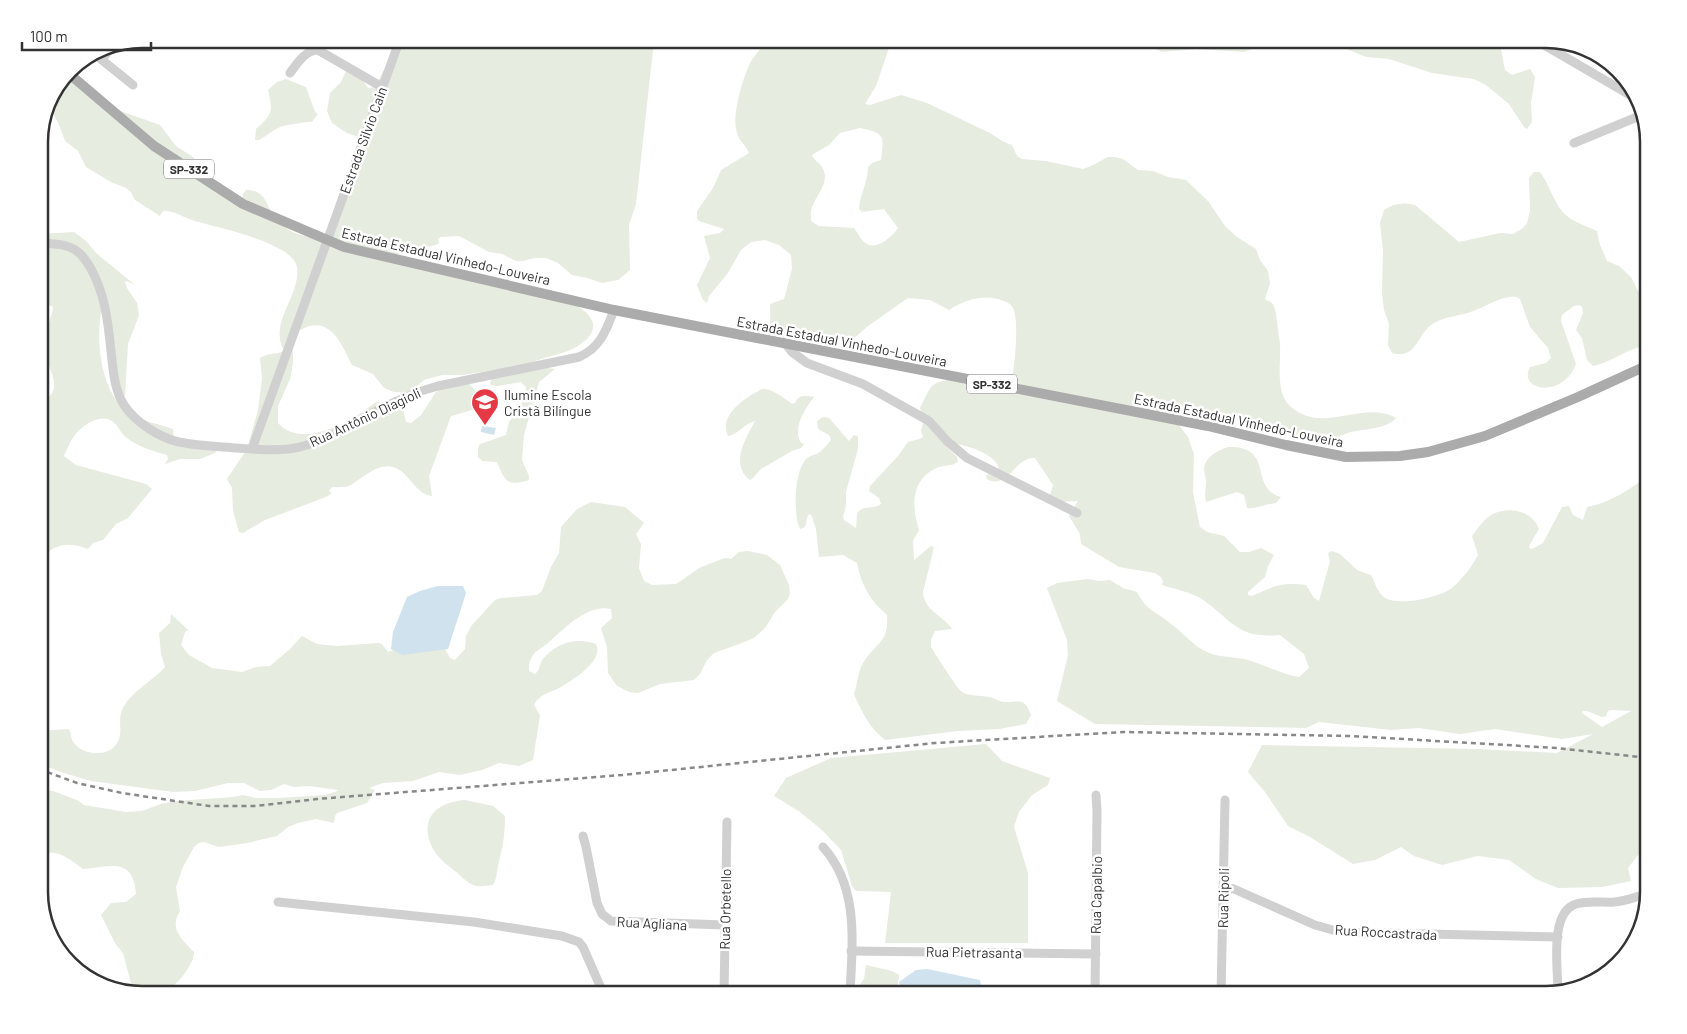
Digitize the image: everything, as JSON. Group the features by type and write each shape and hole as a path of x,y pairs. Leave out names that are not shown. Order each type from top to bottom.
{"main road":[{"name":"Estrada Estadual Vinhedo-Louveira","path":"73,77 154,146 220,190 243,204 326,241 367,253 614,310 1208,426 1346,457 1400,456 1458,445 1524,420 1639,369"}],"street":[{"name":"Estrada Silvio Cain","path":"252,449 397,48"},
{"path":"1549,48 1626,93"},
{"path":"290,73 306,54 313,50 318,50 382,87"},
{"path":"102,60 105,55"},
{"path":"99,57 133,85"},
{"path":"1574,143 1637,117"},
{"name":"Rua Antônio Diagioli","path":"48,245 68,246 78,251 86,260 97,280 103,298 114,375 119,396 124,406 133,416 159,434 178,442 252,449 302,447 330,436 382,408 418,392 438,386 579,357 588,353 599,343 606,333 614,310"},
{"path":"786,344 792,352 807,363 863,384 929,421 967,458 1076,513"},
{"name":"Rua Capalbio","path":"1095,986 1096,796"},
{"name":"Rua Ripoli","path":"1221,986 1225,800"},
{"name":"Rua Orbetello","path":"724,986 727,822"},
{"name":"Rua Agliana","path":"582,836 597,903 605,918 618,923 725,925"},
{"path":"823,847 833,857 850,900 852,915 850,986"},
{"name":"Rua Roccastrada","path":"1223,887 1234,889 1315,925 1340,932 1558,937"},
{"path":"1558,986 1560,920 1568,908 1586,902 1614,902 1640,896"},
{"path":"278,902 474,922 562,936 580,942 600,986"},
{"name":"Rua Pietrasanta","path":"851,951 1096,954"}],"shaded area":[{"path":"395,48 654,48 636,204 629,225 630,270 618,280 602,283 572,275 558,263 546,258 516,261 502,254 489,252 459,236 441,237 436,245 392,255 561,300 579,307 592,320 592,332 576,347 527,365 555,369 539,382 524,435 522,460 529,480 516,483 508,481 502,474 497,462 482,461 478,457 480,444 506,435 509,422 526,395 526,387 521,382 497,386 491,385 492,379 506,373 496,370 462,375 442,375 424,380 409,393 394,392 384,388 373,374 352,365 337,337 331,331 318,325 310,326 292,335 293,363 290,379 278,406 278,423 288,431 301,434 328,430 354,417 376,402 398,403 403,409 406,422 411,423 421,415 436,392 444,387 468,383 474,389 477,396 479,412 477,414 472,410 451,416 429,476 432,496 421,492 406,475 396,468 390,466 378,468 349,486 332,487 329,491 332,493 326,497 265,520 243,533 239,532 233,511 232,488 227,479 247,449 258,410 262,379 260,358 284,351 280,340 280,330 282,319 297,278 297,267 292,258 269,243 195,221 172,212 163,211 160,216 135,200 131,192 126,188 111,182 86,167 78,151 65,141 52,114 63,89 73,77 112,108 160,125 176,146 193,157 205,174 243,200 243,194 246,190 258,193 265,200 277,220 287,229 304,236 323,239 364,139 347,133 332,123 327,111 330,93 341,82 349,68 358,73 368,88 375,87"},
{"path":"761,48 889,48 876,86 865,104 870,105 901,95 927,103 1012,145 1017,156 1022,159 1046,161 1083,169 1108,157 1115,157 1123,159 1138,170 1153,171 1168,177 1186,180 1208,201 1225,226 1237,237 1256,249 1260,260 1268,271 1270,283 1265,299 1272,303 1275,310 1280,344 1280,377 1285,400 1290,406 1303,414 1316,418 1370,412 1383,413 1396,418 1392,422 1375,428 1351,432 1329,439 1283,433 1214,414 1187,411 1177,413 1176,421 1188,437 1194,454 1193,492 1200,527 1207,532 1224,536 1240,552 1249,552 1261,548 1274,555 1265,577 1248,592 1248,595 1252,596 1278,586 1297,584 1306,585 1314,598 1319,601 1330,561 1328,553 1332,551 1340,554 1357,570 1371,575 1385,598 1409,601 1429,598 1452,588 1473,564 1478,555 1472,536 1491,515 1508,510 1521,512 1532,518 1539,529 1530,544 1529,548 1532,549 1543,543 1562,507 1569,506 1573,515 1583,520 1587,507 1612,499 1639,482 1640,854 1628,868 1631,881 1602,887 1558,888 1536,879 1509,860 1478,856 1442,865 1414,856 1401,847 1375,860 1353,864 1310,837 1288,826 1265,792 1248,772 1262,745 1478,749 1557,753 1593,734 1562,739 1495,729 1460,734 1419,728 1391,730 1319,722 1306,728 1095,724 1057,701 1068,655 1067,640 1047,588 1057,583 1088,579 1110,580 1123,588 1137,592 1148,607 1208,653 1248,660 1299,677 1309,668 1304,654 1280,635 1266,636 1254,634 1236,627 1202,599 1162,585 1161,577 1155,573 1119,567 1081,544 1080,534 1069,516 1078,501 1055,502 1049,499 1053,485 1035,458 1022,462 1006,477 994,481 987,479 986,476 999,470 993,459 970,447 948,443 947,447 957,457 958,462 939,467 930,472 918,485 914,502 919,530 913,541 914,560 931,546 934,547 923,592 927,604 952,629 935,631 931,640 931,647 951,678 962,692 969,695 985,696 1003,702 1021,702 1026,705 1031,715 1026,724 999,729 958,731 885,740 867,720 854,694 863,663 884,637 887,615 867,592 857,563 843,555 819,557 816,529 811,514 808,515 805,527 800,529 796,514 796,493 799,473 806,459 820,452 831,440 829,435 818,429 817,421 823,417 829,418 849,441 854,435 858,436 858,449 846,492 846,505 843,517 844,520 856,528 858,512 881,504 879,498 869,491 870,486 898,456 908,442 923,437 921,430 924,420 920,408 931,387 946,380 956,379 1012,382 1016,320 1011,305 995,298 970,300 949,310 930,300 908,298 853,339 829,336 778,339 767,335 770,324 770,304 784,299 792,269 791,255 779,245 765,240 751,242 741,250 728,273 709,296 707,303 703,300 697,285 710,258 704,236 720,233 724,229 699,221 697,211 713,188 721,170 749,153 737,133 736,117 741,86 751,61","holes":["860,128 874,132 881,137 881,160 872,163 868,167 859,209 862,212 884,209 898,228 891,236 878,245 868,245 854,228 819,226 811,221 812,207 825,177 822,167 812,155 829,145 840,133","1611,710 1631,711 1602,727 1582,713 1587,711 1602,717 1606,716 1608,711"]},
{"path":"1154,48 1254,48 1244,52 1196,49 1162,52"},
{"path":"1344,48 1501,48 1505,70 1512,75 1530,69 1535,77 1531,103 1532,122 1527,129 1524,127 1509,104 1486,85 1474,79 1432,73 1389,59 1366,57"},
{"path":"286,79 306,87 315,112 318,114 312,122 280,127 259,140 255,140 256,129 269,116 271,103 268,90 277,82"},
{"path":"1534,172 1540,172 1565,215 1597,231 1600,245 1607,261 1619,266 1631,277 1639,293 1639,347 1593,366 1587,360 1582,338 1576,330 1583,313 1582,307 1580,305 1574,306 1562,315 1561,321 1576,364 1570,375 1561,383 1552,387 1543,388 1535,386 1530,382 1528,375 1530,367 1546,363 1551,358 1548,348 1530,327 1520,299 1514,296 1500,299 1468,313 1440,320 1429,326 1413,349 1401,354 1392,353 1388,345 1389,324 1384,310 1382,294 1383,251 1380,223 1384,210 1399,204 1415,205 1459,242 1500,233 1513,234 1527,223 1530,211 1529,178"},
{"path":"74,232 135,285 127,281 125,282 137,303 139,315 128,344 125,396 120,392 103,304 100,317 99,331 102,363 111,392 119,404 134,416 173,429 174,438 217,452 200,459 180,459 165,464 168,459 167,455 132,441 112,421 102,418 92,421 73,437 64,456 76,465 146,484 152,489 128,518 116,524 103,540 93,543 88,549 74,545 62,545 48,552 48,397 54,388 54,382 48,365 48,327 53,307 48,305 48,233"},
{"path":"762,389 774,392 792,404 800,397 814,397 799,425 799,437 801,443 804,444 801,448 792,451 761,469 750,480 744,474 740,459 744,443 755,421 735,434 728,436 726,428 730,414 735,408"},
{"path":"1228,447 1243,448 1252,453 1257,460 1266,485 1271,492 1281,497 1276,503 1247,508 1244,495 1237,492 1206,502 1205,464 1213,454"},
{"path":"591,502 625,507 644,523 636,534 641,544 639,568 644,581 652,585 676,584 701,567 725,558 731,559 739,552 748,551 767,555 780,565 789,585 790,594 788,599 775,612 765,628 754,638 714,653 694,680 660,684 638,693 629,692 617,686 608,673 607,647 601,628 612,618 611,609 593,610 576,619 536,652 530,660 529,671 535,674 542,660 560,645 584,641 596,644 598,650 596,657 586,669 559,688 542,696 534,705 540,715 533,760 519,766 499,763 482,770 460,775 439,772 413,781 383,783 369,788 375,790 367,803 337,813 334,823 316,819 298,823 288,827 277,836 247,843 219,847 204,842 199,843 194,847 183,867 176,887 180,911 177,917 176,928 181,938 194,952 192,961 182,978 173,986 131,986 123,953 115,943 101,915 111,903 126,902 136,894 134,882 125,869 118,866 83,869 62,855 48,852 48,790 77,800 84,805 126,812 142,811 176,801 243,795 256,798 278,798 325,795 338,790 309,786 294,787 284,784 271,790 260,791 244,783 228,783 195,791 173,792 91,781 48,767 48,730 69,729 74,743 88,752 100,753 111,750 120,736 120,717 124,706 133,695 165,667 161,654 159,633 170,623 171,614 188,630 185,632 181,645 189,655 212,668 242,672 256,667 270,666 302,636 317,644 337,646 378,643 382,644 388,652 412,643 445,649 450,658 455,660 465,649 466,636 472,625 495,600 537,595 542,591 551,567 559,553 561,527 577,509"},
{"path":"986,744 1002,761 1050,778 1048,785 1032,795 1019,812 1014,827 1028,873 1028,943 885,943 891,892 856,891 852,886 841,850 823,831 800,812 774,796 786,778 831,758"},
{"path":"465,800 493,806 505,816 505,829 493,885 479,886 468,882 440,858 433,849 429,838 429,821 432,814 446,804"},
{"path":"866,965 892,971 899,975 899,986 859,986 864,979"}],"water":[{"path":"482,426 496,428 494,435 481,432"},
{"path":"438,586 463,586 466,593 448,649 402,655 391,649 393,632 407,597"},
{"path":"927,969 980,980 981,986 900,986 899,982 916,970"}],"railway":[{"path":"48,772 77,783 122,793 209,806 256,806 317,799 622,775 935,743 1123,732 1351,736 1557,748 1640,757"}],"place":[{"name":"Ilumine Escola Cristã Bilíngue","path":"485,426"}]}
